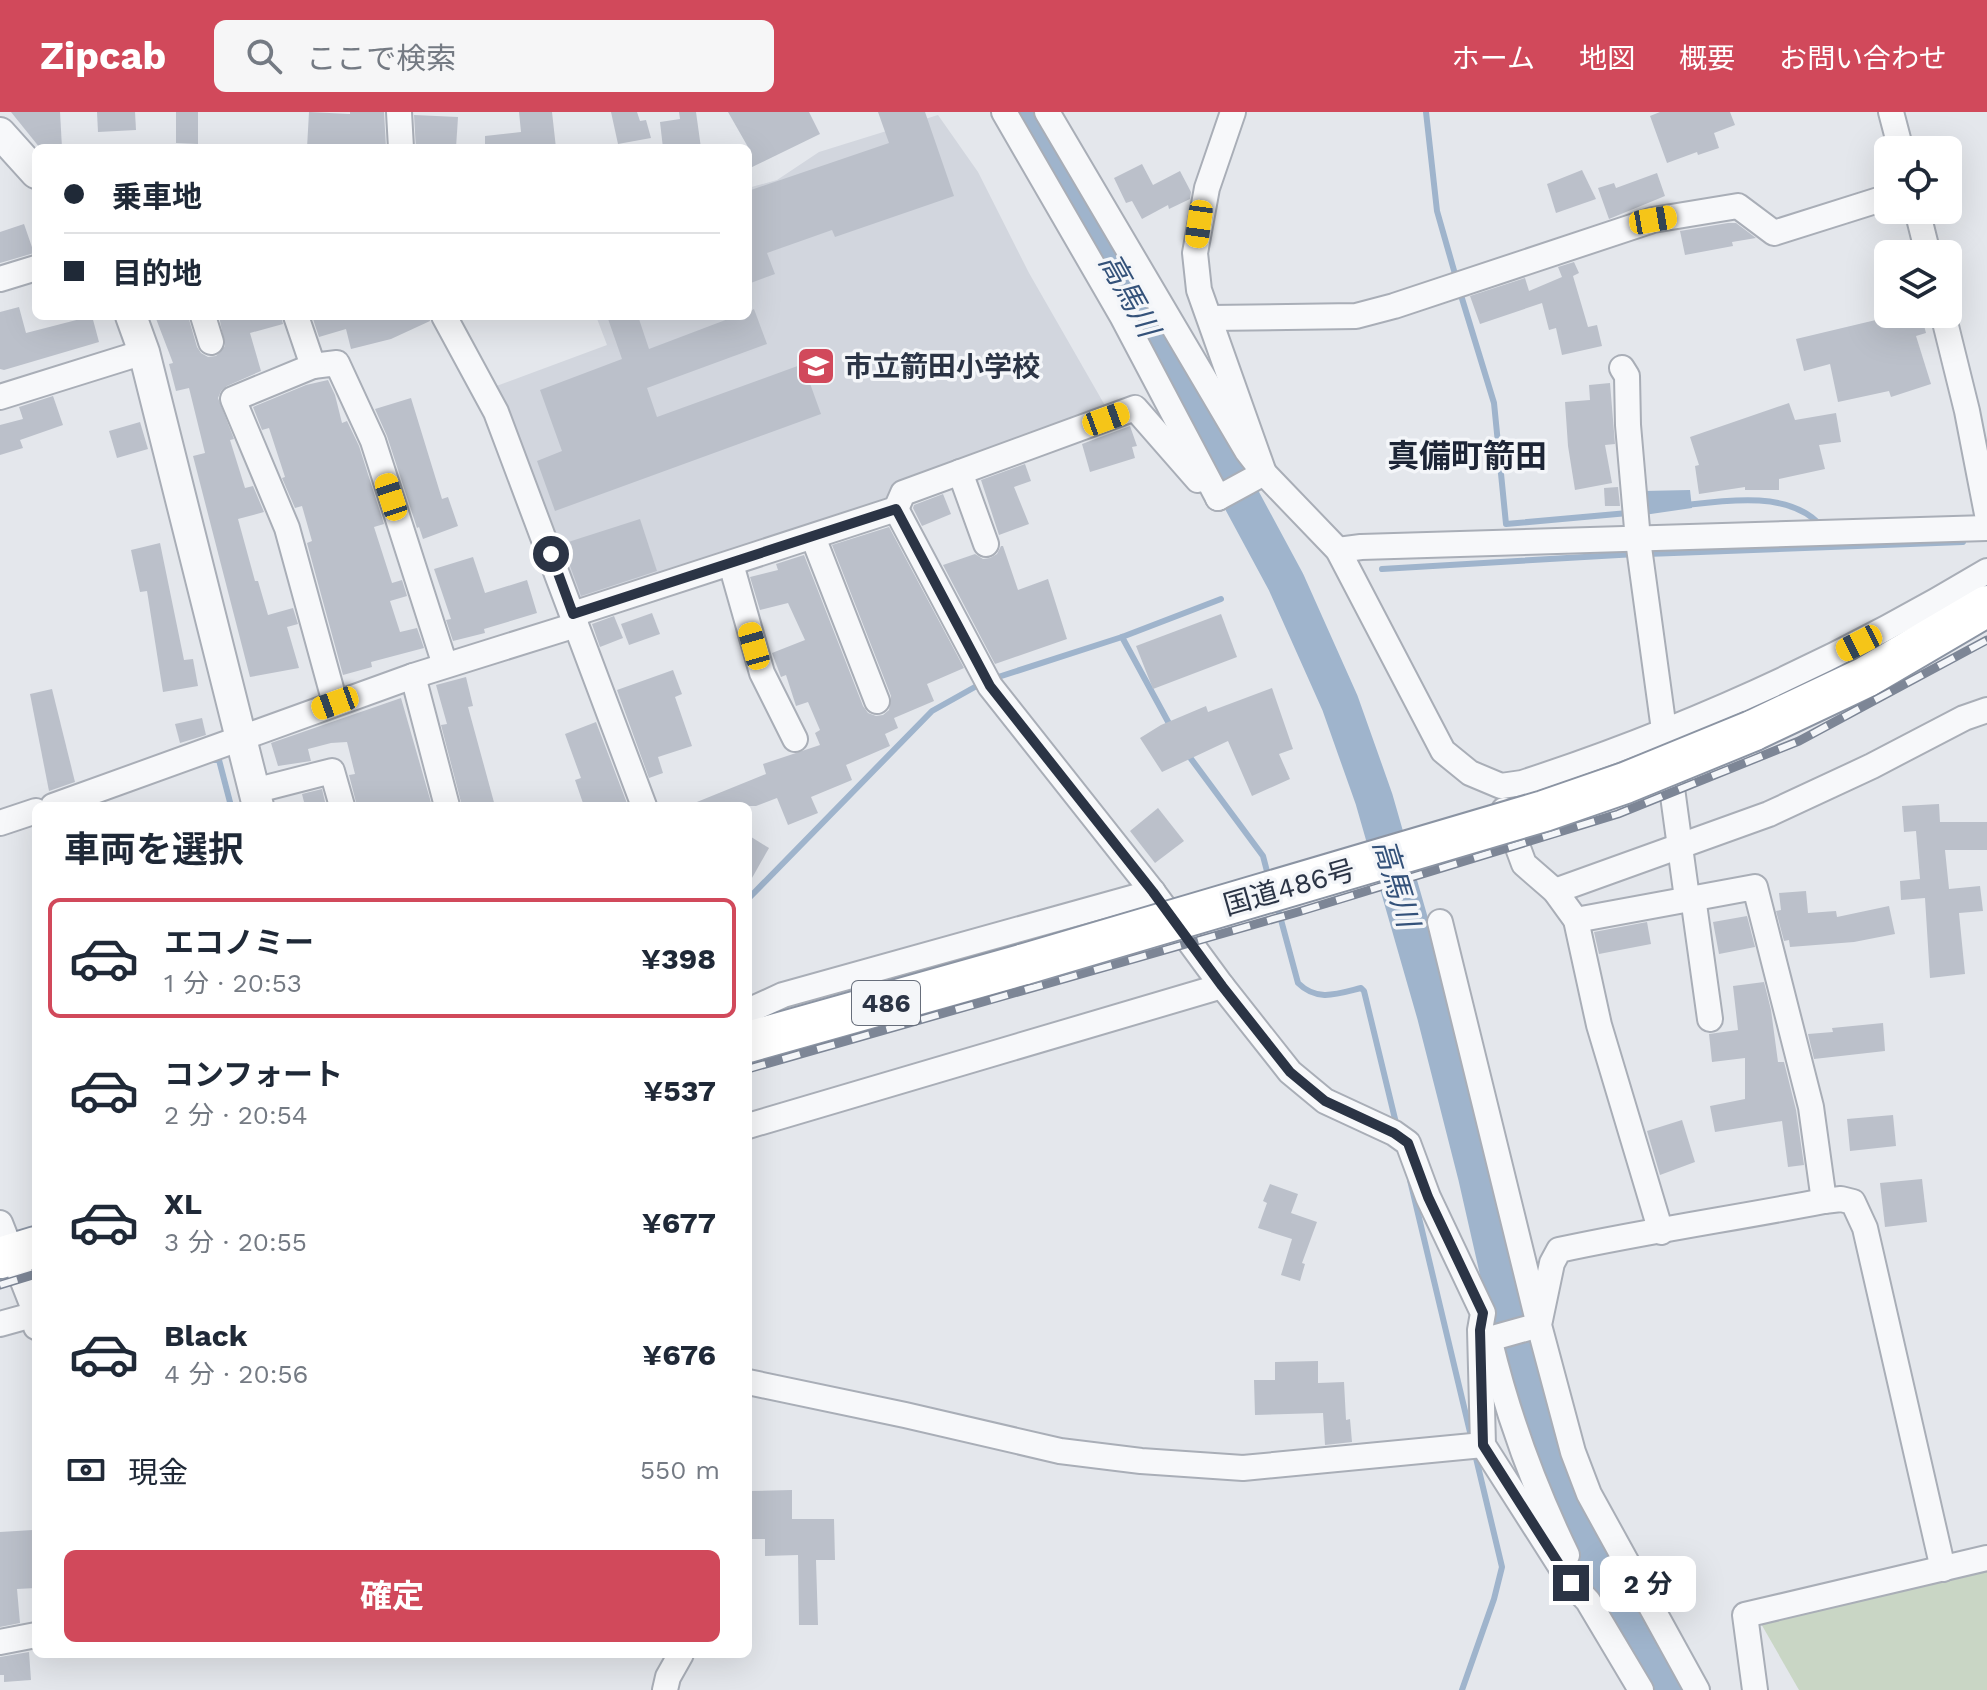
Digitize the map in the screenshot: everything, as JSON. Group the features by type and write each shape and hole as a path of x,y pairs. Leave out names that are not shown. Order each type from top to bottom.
{"highway":[{"name":"国道486号","path":"752,1041 1544,811 1625,783 1752,731 1866,677 1987,606"}],"street":[{"path":"399,112 401,144"},
{"path":"1004,112 1222,496"},
{"path":"1047,112 1259,476 1338,550 1443,751 1470,773 1501,786 1522,783 1665,732 1814,667 1987,571"},
{"path":"1233,112 1207,188 1195,253 1199,290 1259,476"},
{"path":"1891,112 1897,136"},
{"path":"0,133 32,169"},
{"path":"1210,318 1356,316 1653,220 1738,206 1774,233 1874,201"},
{"path":"0,279 32,269"},
{"path":"132,320 144,352 256,798 332,771 341,802"},
{"path":"204,320 211,342"},
{"path":"297,320 313,366"},
{"path":"446,320 496,412 643,802"},
{"path":"1946,328 1987,514"},
{"path":"0,397 144,352"},
{"path":"335,703 287,528 233,399 313,366 337,363 373,441 445,665"},
{"path":"1622,368 1627,376 1638,534 1679,848 1710,1019"},
{"path":"64,802 335,703 896,509 903,493 1135,408 1206,489 1222,496"},
{"path":"960,472 986,544"},
{"path":"1222,496 1259,476"},
{"path":"896,509 987,681 1290,1072 1325,1101 1394,1133 1408,1143 1428,1197 1494,1338 1511,1418 1532,1479 1588,1601 1641,1690"},
{"path":"1338,550 1638,534 1987,528"},
{"path":"813,537 877,701"},
{"path":"731,564 762,673 795,739"},
{"path":"413,676 446,802"},
{"path":"1555,891 1781,809 1886,760 1964,718 1987,710"},
{"path":"1501,786 1500,798 1524,864 1555,891 1576,920 1599,1025 1661,1232"},
{"path":"0,823 32,812"},
{"path":"1576,920 1755,887 1811,1107 1824,1201"},
{"path":"752,1009 783,995 1153,892"},
{"path":"1440,922 1534,1327 1561,1416 1589,1494 1697,1690"},
{"path":"752,1125 1222,986"},
{"path":"1534,1327 1552,1263 1559,1250 1824,1201 1841,1199 1853,1202 1865,1228 1943,1569"},
{"path":"12,1246 32,1308"},
{"path":"1483,1313 1480,1330 1483,1445 1571,1583 1588,1601"},
{"path":"0,1324 32,1319"},
{"path":"1494,1338 1534,1327"},
{"path":"752,1383 1060,1451 1141,1461 1243,1468 1483,1445"},
{"path":"1755,1690 1745,1615 1987,1558"},
{"path":"0,1642 32,1636"},
{"path":"665,1690 679,1658"}],"shaded area":[{"name":"市立箭田小学校","path":"938,115 978,172 1029,273 1107,409 895,488 875,509 578,600 491,388 607,345 598,320 752,320 752,187 777,180 819,152"}],"green space":[{"path":"1987,1569 1987,1690 1799,1690 1760,1622"}],"water":[{"path":"1690,490 1692,508 1644,515 1643,491"}],"building":[{"path":"11,112 60,112 62,144 37,144"},
{"path":"97,112 135,112 136,130 98,132"},
{"path":"176,112 198,112 198,144 176,143"},
{"path":"309,112 384,112 386,144 307,144"},
{"path":"519,112 552,112 556,144 485,144 485,136 521,132"},
{"path":"611,112 637,112 640,121 646,120 651,138 618,144"},
{"path":"679,112 696,112 700,144 663,144 660,122 680,119"},
{"path":"728,112 809,112 820,134 752,167 752,144 746,144"},
{"path":"878,112 925,112 954,196 835,237 832,230 767,253 775,274 752,283 752,190 889,143"},
{"path":"1660,112 1730,112 1735,125 1714,133 1719,148 1667,163 1650,116"},
{"path":"414,115 458,117 456,144 416,144"},
{"path":"1142,164 1153,185 1180,171 1191,192 1190,199 1169,209 1168,205 1142,219 1132,201 1126,203 1114,178"},
{"path":"1582,170 1596,199 1556,213 1547,184"},
{"path":"1657,173 1665,196 1609,219 1598,188 1614,183 1616,188"},
{"path":"1736,223 1756,238 1732,242 1733,246 1685,255 1680,231"},
{"path":"24,224 32,254 0,263 0,232"},
{"path":"1574,262 1579,273 1573,276 1588,327 1597,325 1602,346 1562,355 1556,328 1549,330 1542,303 1480,324 1470,296 1525,278 1529,291 1562,277 1558,267"},
{"path":"19,307 26,333 76,320 93,320 99,342 0,369 0,312"},
{"path":"752,310 767,344 647,388 657,417 803,364 821,414 555,511 537,461 562,451 540,390 622,359 608,320 639,320 649,349 725,320 752,320"},
{"path":"157,320 189,320 197,347 208,357 216,356 225,346 220,320 282,320 283,324 250,333 261,371 227,386 218,398 234,439 230,440 245,488 253,486 264,512 238,519 255,581 258,581 268,615 293,608 298,624 287,627 299,668 250,677 193,456 205,453 189,388 176,391 169,364 173,363"},
{"path":"313,320 430,321 391,339 351,349 346,329 319,337"},
{"path":"1874,320 1874,328 1925,328 1926,333 1916,336 1931,384 1891,397 1889,391 1838,402 1830,364 1804,371 1796,339"},
{"path":"328,380 342,423 347,421 359,446 384,524 374,527 392,583 402,580 407,596 390,601 400,632 417,628 424,648 371,662 372,667 343,675 307,543 312,541 302,506 295,508 282,478 285,477 269,428 262,430 253,407 306,385"},
{"path":"1610,383 1615,444 1605,445 1612,483 1575,490 1565,402 1590,400 1589,385"},
{"path":"53,396 63,425 20,440 23,448 0,455 0,425 23,419 19,407"},
{"path":"411,398 442,499 448,497 458,526 423,539 375,409"},
{"path":"1789,403 1795,420 1836,413 1841,442 1819,445 1825,469 1779,479 1779,490 1745,490 1745,487 1699,494 1695,466 1699,465 1690,437"},
{"path":"140,422 148,449 117,458 109,431"},
{"path":"1130,426 1137,446 1132,447 1135,458 1090,472 1082,444"},
{"path":"1025,464 1031,481 1014,487 1029,524 999,535 981,480"},
{"path":"1618,487 1620,506 1605,506 1604,488"},
{"path":"943,494 951,514 922,526 914,505"},
{"path":"640,519 657,571 581,596 562,544"},
{"path":"889,527 964,668 927,684 934,701 894,718 898,728 885,734 890,746 846,765 852,780 811,797 818,813 788,825 777,798 756,806 752,806 752,802 697,802 766,774 763,764 820,745 815,733 820,730 808,702 796,706 786,675 781,677 772,653 805,640 788,603 760,610 750,577 778,570 776,564 804,555 863,706 868,713 876,716 889,710 891,696 832,545"},
{"path":"160,543 184,660 193,659 198,686 163,692 147,591 140,592 131,550"},
{"path":"1001,546 1018,590 1048,579 1067,639 995,664 943,565 975,554 983,559 990,558 997,554"},
{"path":"473,557 485,593 527,580 537,613 484,629 485,633 453,641 446,620 451,619 434,569"},
{"path":"652,613 660,634 629,645 621,624"},
{"path":"1221,614 1237,657 1153,689 1136,646"},
{"path":"614,616 623,638 600,647 592,624"},
{"path":"673,670 682,694 675,697 692,746 658,757 663,773 649,778 617,690"},
{"path":"466,677 473,706 468,707 494,802 461,802 441,725 447,724 436,685"},
{"path":"1272,688 1293,749 1279,754 1290,779 1252,796 1228,741 1162,772 1140,738 1161,725 1206,706 1208,712"},
{"path":"52,689 75,782 49,791 30,694"},
{"path":"401,698 431,802 356,802 349,775 355,774 347,742 308,749 311,761 278,766 271,743"},
{"path":"202,718 206,735 180,743 175,724"},
{"path":"596,722 626,802 583,802 575,780 581,778 565,734"},
{"path":"322,789 325,802 304,802 302,794"},
{"path":"1939,804 1940,822 1987,822 1987,850 1945,850 1949,889 1980,886 1983,911 1959,913 1965,974 1930,978 1925,898 1901,900 1900,881 1920,879 1916,831 1904,832 1902,806"},
{"path":"1158,808 1184,841 1155,863 1130,831"},
{"path":"752,837 769,848 752,878"},
{"path":"1806,891 1808,913 1836,911 1837,917 1889,906 1895,934 1854,942 1790,947 1789,940 1784,941 1776,911 1781,910 1779,893"},
{"path":"1747,916 1755,947 1719,954 1713,922"},
{"path":"1647,922 1651,944 1599,954 1594,932"},
{"path":"1764,982 1778,1062 1784,1062 1796,1110 1804,1165 1788,1167 1782,1121 1715,1132 1710,1106 1745,1099 1745,1058 1712,1062 1709,1034 1738,1030 1733,986"},
{"path":"1883,1023 1885,1051 1814,1059 1808,1034 1833,1032 1832,1028"},
{"path":"1893,1115 1896,1146 1850,1151 1847,1119"},
{"path":"1682,1120 1695,1162 1660,1175 1647,1131"},
{"path":"1922,1179 1927,1222 1885,1227 1880,1183"},
{"path":"1270,1184 1298,1194 1291,1213 1317,1222 1302,1263 1305,1264 1300,1281 1281,1275 1292,1239 1258,1228"},
{"path":"1318,1361 1318,1383 1344,1382 1346,1420 1350,1419 1352,1442 1325,1445 1323,1413 1255,1415 1254,1380 1275,1380 1275,1362"},
{"path":"792,1490 792,1519 834,1519 835,1560 816,1560 818,1625 799,1625 798,1555 765,1556 765,1539 752,1539 752,1491"},
{"path":"32,1530 32,1588 17,1589 20,1623 0,1627 0,1532"},
{"path":"29,1652 31,1680 4,1682 4,1675 0,1675 0,1657"}],"waterway":[{"name":"高馬川","path":"1028,112 1095,228 1286,582 1340,703 1374,799 1436,1015 1522,1374 1547,1454 1578,1531 1669,1690"},
{"path":"1426,112 1437,211 1457,281"},
{"path":"1460,292 1494,403 1506,524 1628,513"},
{"path":"1687,505 1739,500 1775,502 1807,514 1820,525"},
{"path":"1647,554 1963,542"},
{"path":"1382,569 1636,554"},
{"name":"高馬川","path":"1278,584 1296,580"},
{"path":"992,679 1122,637 1221,599"},
{"path":"1122,637 1172,729"},
{"path":"752,895 932,711 982,683"},
{"path":"1186,752 1263,856 1269,879"},
{"path":"210,760 219,760 230,802"},
{"path":"1277,905 1298,983 1320,995 1361,988 1364,991 1396,1123"},
{"path":"1410,1180 1470,1432"},
{"path":"1462,1690 1502,1567 1476,1458"}],"railway":[{"path":"752,1068 1298,912 1618,814 1799,741 1987,640"},
{"path":"0,1285 32,1275"}],"place":[{"name":"市立箭田小学校","path":"816,366"}],"district":[{"name":"真備町箭田","path":"1467,456"}],"route":[{"path":"551,554 573,614 896,509 990,686 1290,1072 1325,1101 1394,1133 1408,1143 1428,1197 1483,1313 1480,1330 1483,1445 1571,1583"}]}
